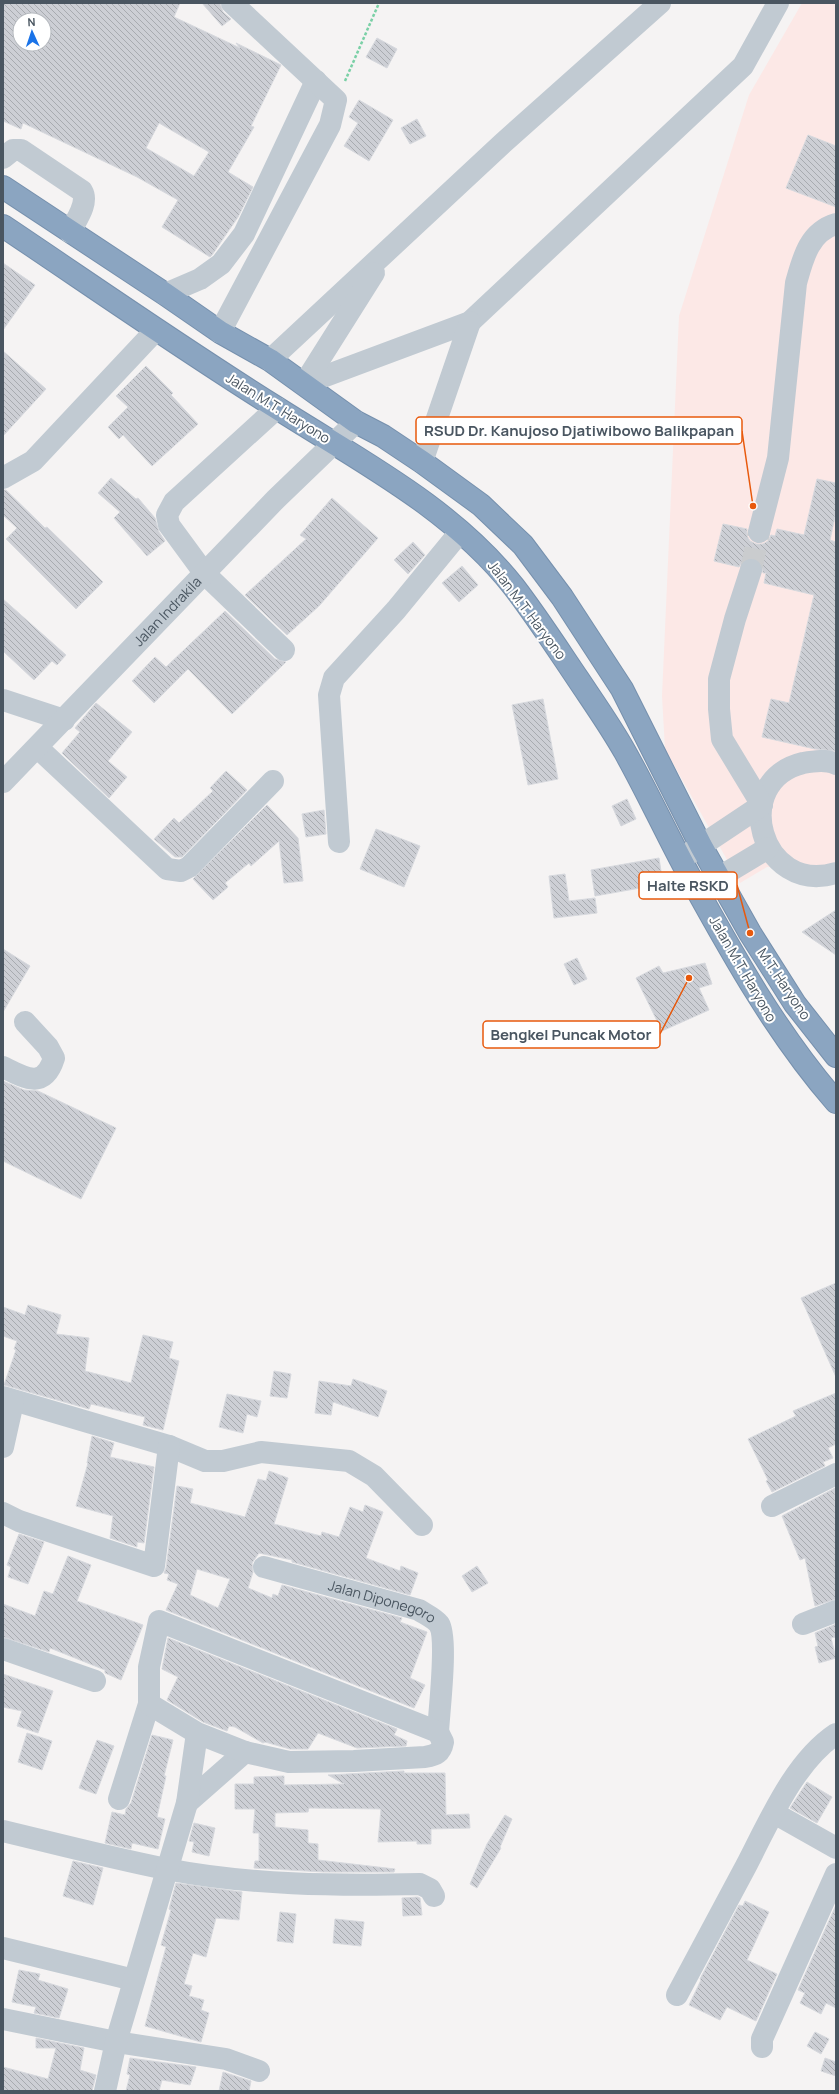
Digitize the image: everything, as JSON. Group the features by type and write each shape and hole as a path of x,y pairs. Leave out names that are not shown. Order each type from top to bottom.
{"highway":[{"path":"3,187 220,332 270,360 356,422 383,436 481,505 523,545 540,567 622,689 701,846"},
{"name":"Jalan M.T. Haryono","path":"3,226 156,330 408,490 460,532 488,558 513,587 553,642 624,750 681,860 741,969 776,1025 810,1072 836,1102"},
{"name":"M.T. Haryono","path":"701,846 750,933 795,1004 836,1056"}],"street":[{"path":"220,332 330,125 336,100 232,3"},
{"path":"270,360 503,143 660,3"},
{"path":"304,384 470,322 743,66 778,3"},
{"path":"165,294 200,279 221,264 244,234 316,81"},
{"path":"3,158 13,150 21,150 82,190 85,196 84,205 70,232"},
{"path":"759,532 778,458 796,283 803,257 812,239 826,227 836,224"},
{"path":"304,384 387,252"},
{"path":"422,462 470,322"},
{"path":"3,478 33,461 156,330"},
{"path":"277,408 174,502 168,510 167,519 169,525 205,574 284,650"},
{"name":"Jalan Indrakila","path":"3,782 38,748 276,500 356,422"},
{"path":"339,842 328,695 334,678 396,610 460,532"},
{"path":"751,570 735,619 719,679 719,709 722,739 762,804"},
{"path":"3,700 64,720"},
{"path":"38,748 167,869 175,871 189,867 273,781"},
{"path":"836,764 814,760 796,765 781,774 769,788 762,804 761,827 768,848 779,861 793,870 810,876 827,876 836,873"},
{"path":"681,860 762,804"},
{"path":"718,878 768,848"},
{"path":"3,1067 31,1080 45,1076 51,1068 54,1058 48,1048 25,1022"},
{"path":"3,1447 8,1400 169,1446 205,1461 223,1461 261,1452 349,1461 374,1476 422,1525"},
{"path":"3,1513 19,1521 154,1566 169,1446"},
{"path":"772,1506 836,1474"},
{"name":"Jalan Diponegoro","path":"245,1752 289,1762 354,1761 425,1757 435,1755 442,1748 443,1742 438,1732 443,1649 439,1625 419,1610 264,1567"},
{"path":"803,1624 836,1611"},
{"path":"119,1799 149,1704 149,1667 159,1621 438,1732"},
{"path":"3,1649 95,1681"},
{"path":"149,1704 197,1733 245,1752 187,1803"},
{"path":"104,2091 116,2042 166,1869 187,1803 197,1733"},
{"path":"677,1995 774,1813 809,1758 835,1737"},
{"path":"774,1813 836,1848"},
{"path":"3,1831 166,1869 261,1881 336,1885 420,1884 430,1889 434,1896"},
{"path":"762,2047 762,2039 836,1874"},
{"path":"3,1948 134,1980"},
{"path":"3,2019 116,2042 226,2059 259,2071"}],"path":[{"path":"336,100 379,3"}],"shaded area":[{"path":"802,3 836,3 836,872 767,867 740,883 665,749 662,696 679,316 749,95"}],"building":[{"path":"3,3 180,3 174,17 240,48 236,43 281,65 251,126 254,127 228,172 253,187 238,217 210,257 162,227 178,200 137,177 23,123 21,129 3,121","holes":["159,123 209,152 194,176 146,148"]},
{"path":"202,3 220,3 223,12 231,19 222,26"},
{"path":"377,38 397,49 387,68 366,57"},
{"path":"359,100 393,120 369,161 344,146 358,123 349,117"},
{"path":"417,119 426,136 410,144 401,128"},
{"path":"808,135 836,146 836,207 786,188"},
{"path":"3,263 35,285 3,330"},
{"path":"3,351 46,389 3,436"},
{"path":"146,366 173,393 171,395 198,424 152,466 123,435 119,439 108,427 128,407 116,396"},
{"path":"111,478 136,499 138,498 155,518 159,532 165,541 147,556 114,518 120,512 98,493"},
{"path":"817,479 836,483 836,512 830,540 836,542 836,751 815,749 762,737 771,699 789,703 814,595 764,583 766,573 763,573 761,562 755,558 743,560 739,567 714,561 723,524 747,529 747,536 750,541 756,544 763,544 768,541 771,535 775,536 777,529 804,535"},
{"path":"3,490 6,490 45,528 47,527 103,582 76,609 6,539 17,528 3,515"},
{"path":"332,498 378,538 319,606 287,635 245,595 306,539 300,535"},
{"path":"413,542 425,555 408,574 394,560"},
{"path":"462,566 478,585 459,602 442,583"},
{"path":"3,599 66,655 57,665 52,661 34,680 3,651"},
{"path":"225,611 275,659 286,662 232,714 188,669 154,703 132,681 155,657 166,667"},
{"path":"543,699 558,779 528,785 512,705"},
{"path":"96,703 132,732 108,761 127,777 109,798 62,753 80,732 75,728"},
{"path":"226,771 247,790 182,857 175,857 154,839 174,818 179,823 213,791 210,788"},
{"path":"627,799 636,819 621,826 612,806"},
{"path":"267,805 298,838 303,881 284,883 279,841 251,866 249,863 225,883 228,887 213,900 193,879"},
{"path":"324,810 326,834 306,837 302,814"},
{"path":"376,829 420,846 404,887 360,869"},
{"path":"659,858 663,884 595,896 591,870"},
{"path":"565,874 569,901 595,898 597,913 554,918 549,876"},
{"path":"836,910 836,955 802,932"},
{"path":"3,949 30,966 3,1012"},
{"path":"577,958 587,979 574,985 564,964"},
{"path":"705,963 712,984 699,988 709,1010 662,1031 636,978 659,966 663,973"},
{"path":"3,1081 24,1090 38,1091 116,1128 81,1199 3,1161"},
{"path":"836,1283 836,1377 801,1298"},
{"path":"28,1305 61,1315 56,1334 89,1338 85,1371 131,1383 143,1335 173,1342 169,1358 179,1361 163,1430 143,1425 145,1417 91,1404 89,1409 4,1385 16,1350 14,1349 17,1341 3,1336 3,1307 25,1315"},
{"path":"274,1371 291,1374 287,1398 270,1396"},
{"path":"353,1379 387,1391 378,1417 333,1402 331,1415 315,1413 319,1381 351,1386"},
{"path":"836,1393 836,1444 828,1448 833,1458 823,1462 825,1466 772,1492 766,1481 768,1480 748,1439 796,1416 793,1411"},
{"path":"227,1394 261,1401 257,1417 247,1414 243,1433 219,1427"},
{"path":"92,1436 114,1443 110,1457 154,1467 144,1543 137,1542 137,1547 110,1538 113,1516 76,1506 88,1463"},
{"path":"269,1471 288,1478 274,1524 321,1536 322,1532 339,1537 350,1507 363,1512 365,1505 383,1512 366,1558 400,1571 401,1566 418,1573 410,1595 292,1562 292,1560 259,1553 252,1563 253,1572 248,1588 272,1598 273,1594 278,1596 282,1585 402,1618 400,1622 427,1632 410,1678 425,1685 414,1708 166,1610 178,1584 167,1580 169,1574 164,1573 166,1568 177,1486 193,1489 190,1503 245,1517 258,1479 266,1481","holes":["197,1569 230,1579 218,1608 190,1595"]},
{"path":"835,1488 836,1599 815,1606 805,1558 800,1560 782,1516"},
{"path":"19,1534 44,1542 28,1584 8,1577 11,1567 7,1565"},
{"path":"68,1556 91,1565 77,1601 143,1625 121,1680 105,1673 105,1670 50,1648 49,1652 3,1637 3,1604 35,1616 44,1591 53,1594"},
{"path":"477,1566 488,1583 472,1592 462,1576"},
{"path":"836,1624 836,1637 831,1638 836,1658 819,1663 815,1647 818,1646 815,1633"},
{"path":"168,1638 397,1729 394,1735 407,1741 406,1746 357,1748 318,1733 308,1749 290,1749 265,1742 263,1743 235,1727 229,1726 227,1731 203,1722 167,1700 178,1677 162,1669"},
{"path":"3,1674 53,1691 38,1733 17,1726 22,1711 3,1707"},
{"path":"27,1733 52,1741 42,1770 18,1762"},
{"path":"152,1735 173,1740 164,1776 166,1776 157,1817 165,1819 158,1849 132,1843 131,1849 105,1843 112,1812 125,1815 126,1809 131,1803"},
{"path":"97,1740 114,1746 96,1794 79,1788"},
{"path":"404,1771 404,1773 445,1773 446,1815 469,1814 470,1828 431,1829 431,1844 417,1844 417,1841 378,1842 381,1809 309,1808 308,1812 275,1813 275,1827 308,1830 308,1843 318,1844 318,1860 395,1869 394,1872 324,1872 254,1868 255,1861 259,1861 259,1833 253,1833 255,1809 235,1809 235,1784 254,1784 254,1777 284,1776 284,1785 344,1784 328,1775"},
{"path":"807,1782 832,1797 817,1823 790,1808"},
{"path":"505,1815 512,1819 500,1847 501,1848 477,1888 470,1884 487,1844"},
{"path":"194,1823 215,1828 209,1856 192,1852 194,1842 189,1841"},
{"path":"73,1861 103,1868 93,1905 63,1896"},
{"path":"176,1883 242,1892 239,1920 216,1918 206,1957 193,1953 184,1984 192,1986 189,1996 204,2000 201,2010 209,2013 201,2042 145,2026 166,1947 161,1945 171,1910 169,1909"},
{"path":"402,1898 420,1898 422,1915 403,1916"},
{"path":"745,1901 769,1912 747,1960 777,1974 756,2021 727,2007 720,2020 689,2005 701,1980 700,1979 739,1905 743,1906"},
{"path":"836,1905 836,2008 826,2003 821,2014 800,2003 805,1993 798,1990"},
{"path":"280,1912 296,1914 293,1943 277,1941"},
{"path":"335,1919 364,1922 361,1946 333,1943"},
{"path":"19,1970 40,1974 38,1980 68,1989 59,2018 34,2013 36,2007 12,2002"},
{"path":"815,2032 829,2039 821,2054 807,2046"},
{"path":"36,2038 84,2048 80,2070 96,2075 92,2091 3,2091 3,2067 48,2079 56,2048 36,2048"},
{"path":"130,2058 196,2067 190,2085 162,2080 159,2091 126,2091 130,2075 127,2074"},
{"path":"825,2058 836,2062 836,2076 821,2071"},
{"path":"223,2072 251,2081 249,2091 219,2091"}],"tunnel":[{"path":"751,570 759,532"}],"place":[{"name":"RSUD Dr. Kanujoso Djatiwibowo Balikpapan","path":"753,506"},
{"name":"Halte RSKD","path":"750,933"},
{"name":"Bengkel Puncak Motor","path":"689,978"}]}
